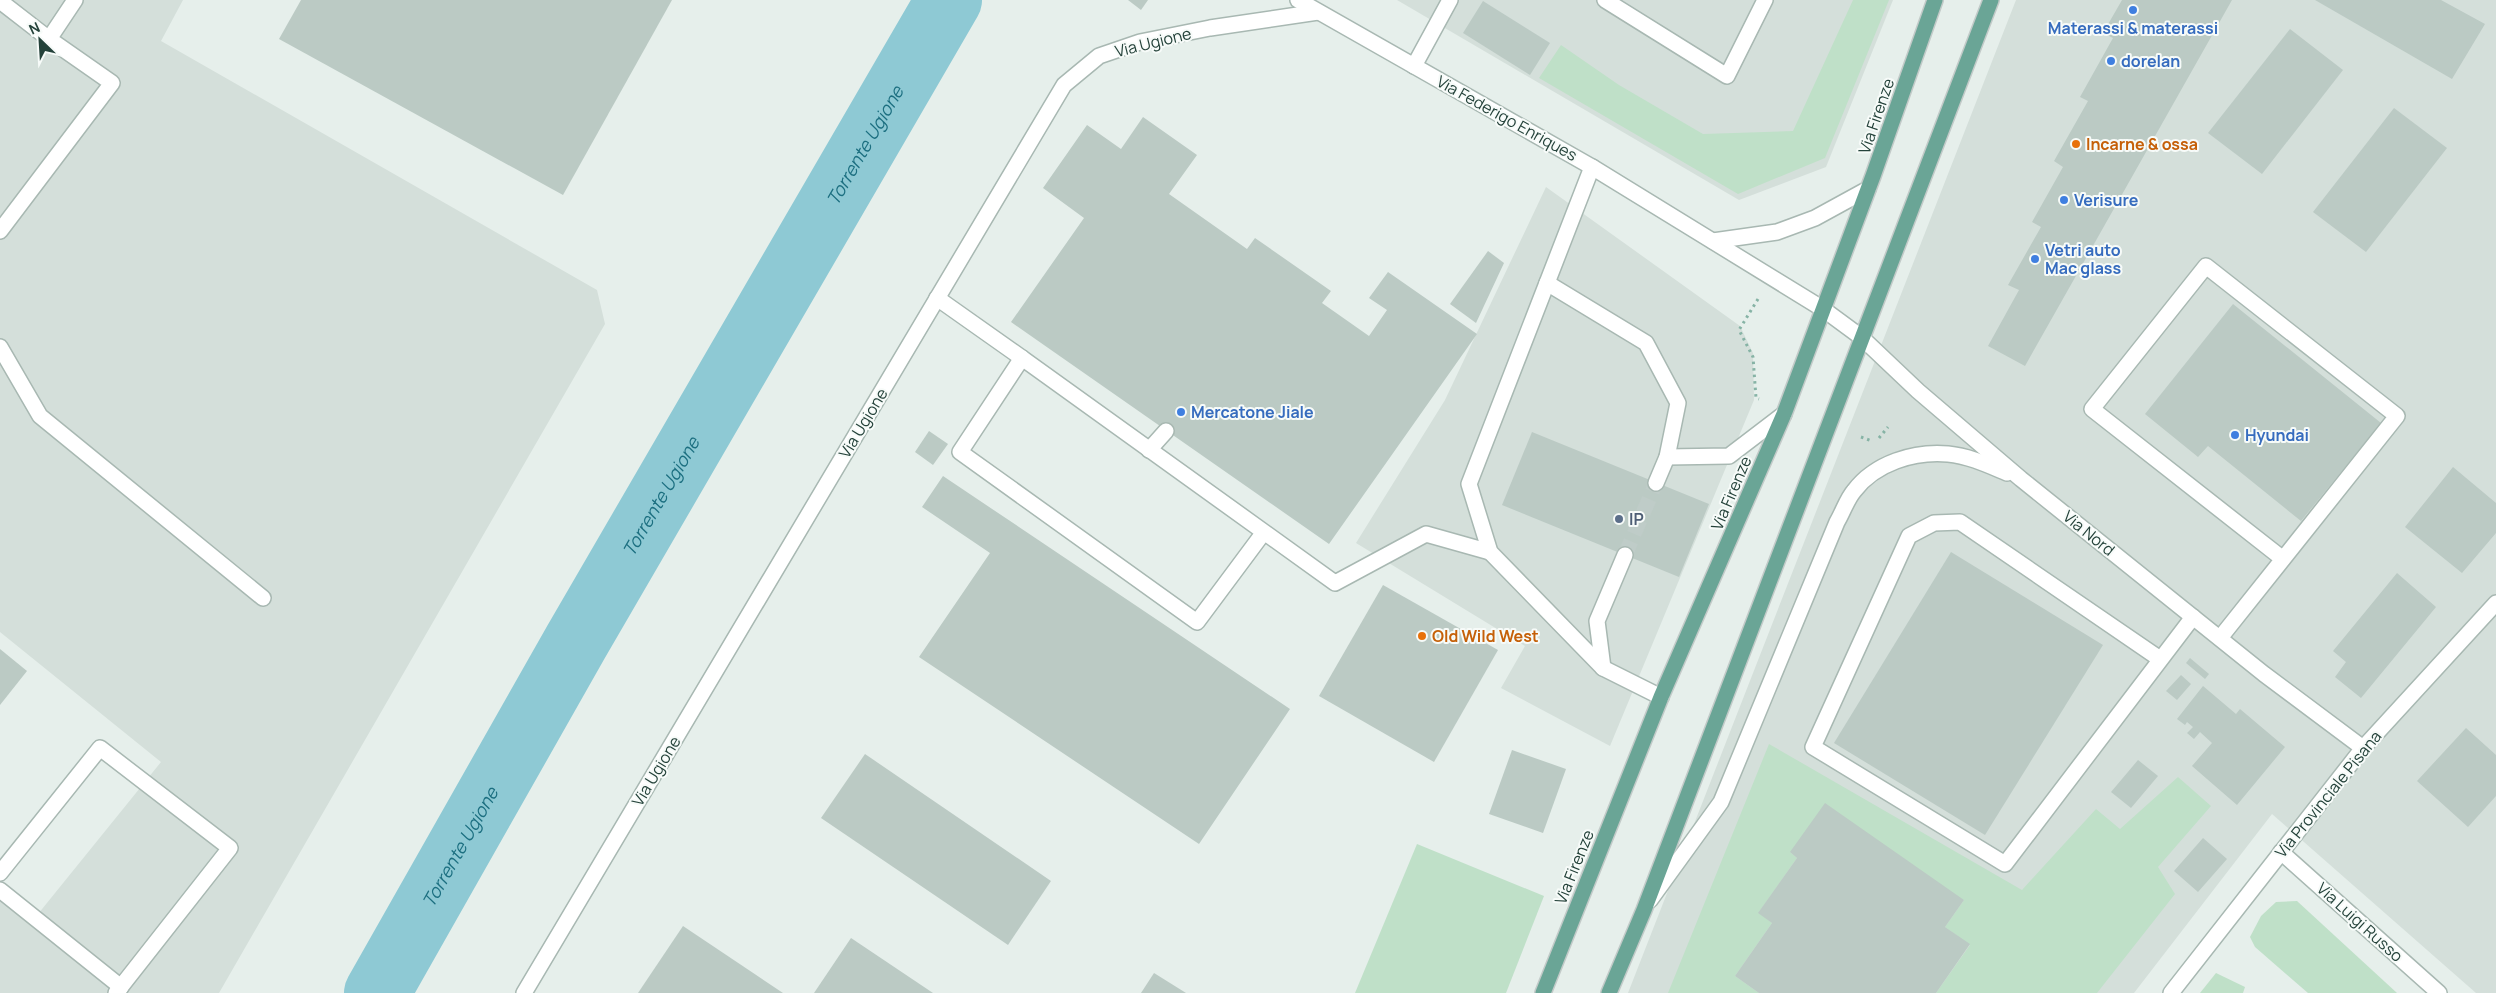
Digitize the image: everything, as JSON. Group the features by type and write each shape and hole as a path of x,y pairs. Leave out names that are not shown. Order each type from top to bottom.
{"main road":[{"name":"Via Firenze","path":"1543,993 1661,697 1784,414 1868,189 1935,0"},
{"path":"1609,993 1644,910 1991,0"}],"street":[{"path":"0,0 112,83 0,231"},
{"path":"49,38 74,0"},
{"name":"Via Federigo Enriques","path":"1298,0 1592,167 1823,308"},
{"path":"1414,66 1450,0"},
{"path":"1605,0 1728,76 1765,0"},
{"name":"Via Ugione","path":"524,993 1064,85 1099,56 1140,42 1210,28 1318,12"},
{"path":"1592,167 1469,484 1490,552 1603,668 1661,697"},
{"path":"1713,241 1777,232 1815,218 1868,189"},
{"path":"2220,638 2396,416 2206,266 2092,409 2282,559"},
{"path":"1547,283 1646,342 1678,403 1667,457 1656,482"},
{"path":"937,298 1335,583 1426,534 1490,552"},
{"name":"Via Nord","path":"1823,308 1861,337 1918,391 2021,478 2193,617 2363,748"},
{"path":"0,347 40,416 263,598"},
{"path":"1022,358 960,452 1198,622 1264,532"},
{"path":"1667,457 1729,456 1784,414"},
{"path":"1149,450 1166,431"},
{"path":"1644,910 1722,802 1837,522 1853,491 1879,467 1916,456 1948,454 1977,460 2021,478"},
{"path":"2160,659 1960,522 1934,523 1910,536 1812,747 2005,864 2193,617"},
{"path":"1603,668 1597,621 1625,555"},
{"name":"Via Provinciale Pisana","path":"2171,993 2363,748 2496,603"},
{"path":"0,873 100,748 230,848 118,990 0,890"},
{"name":"Via Luigi Russo","path":"2281,852 2439,993"}],"path":[{"path":"1742,325 1739,330 1753,357 1756,398"},
{"path":"1861,437 1875,442"}],"shaded area":[{"path":"0,0 183,0 161,41 597,290 605,324 219,993 0,993 0,893 34,919 161,762 0,632"},
{"path":"1397,0 1893,0 1826,167 1739,200"},
{"path":"2016,0 2496,0 2496,993 2476,993 2272,814 2134,993 1628,993"},
{"path":"1546,187 1740,326 1753,353 1754,400 1610,746 1501,688 1525,646 1356,543 1445,400"}],"green space":[{"path":"1853,0 1889,0 1825,158 1738,194 1539,78 1561,45 1619,85 1703,134 1793,131"},
{"path":"1769,744 2022,890 2096,809 2120,829 2178,777 2211,806 2158,867 2175,894 2097,993 1936,993 1970,945 1945,927 1964,900 1790,852 1797,858 1759,912 1772,923 1735,976 1759,993 1668,993"},
{"path":"1417,844 1544,896 1506,993 1355,993"},
{"path":"2297,901 2397,993 2308,993 2255,947 2250,937 2261,916 2276,902"},
{"path":"2216,973 2245,987 2243,993 2200,993"}],"building":[{"path":"301,0 672,0 563,195 279,39"},
{"path":"1128,0 1148,0 1141,10"},
{"path":"2122,0 2232,0 2025,366 1988,346 2019,290 2008,285 2041,227 2032,222 2063,167 2054,161 2088,101 2080,97 2113,38 2103,33"},
{"path":"2315,0 2441,0 2485,24 2452,79"},
{"path":"1483,1 1550,43 1530,75 1463,33"},
{"path":"2290,29 2343,70 2262,174 2208,133"},
{"path":"2394,108 2447,148 2366,252 2313,212"},
{"path":"1143,117 1197,155 1169,194 1247,249 1255,238 1331,291 1322,303 1369,336 1387,310 1369,298 1388,272 1477,334 1329,544 1011,322 1084,218 1043,188 1087,125 1121,149"},
{"path":"1488,251 1504,263 1476,323 1450,304"},
{"path":"2233,304 2381,423 2301,521 2208,446 2198,457 2145,414"},
{"path":"929,431 948,444 933,465 915,452"},
{"path":"1532,432 1709,504 1679,577 1502,505"},
{"path":"2453,467 2496,503 2496,533 2462,573 2405,527"},
{"path":"943,476 1290,709 1199,844 919,657 990,553 922,507"},
{"path":"1951,552 2103,645 1985,835 1834,743"},
{"path":"2397,573 2436,607 2361,698 2335,677 2346,662 2333,651"},
{"path":"1383,585 1498,650 1434,762 1319,696"},
{"path":"0,649 27,671 0,705"},
{"path":"2190,658 2209,674 2205,679 2186,663"},
{"path":"2181,675 2191,684 2177,700 2166,691"},
{"path":"2203,686 2236,714 2240,709 2285,747 2237,805 2192,766 2212,743 2200,732 2194,739 2187,733 2193,727 2187,722 2185,725 2177,719"},
{"path":"2466,728 2496,755 2496,796 2468,827 2417,781"},
{"path":"1512,750 1566,769 1543,833 1489,814"},
{"path":"865,754 1051,881 1008,945 821,818"},
{"path":"2138,760 2158,776 2131,808 2111,792"},
{"path":"1825,803 1964,900 1945,927 1970,944 1936,993 1759,993 1735,976 1772,923 1758,913 1797,858 1790,852"},
{"path":"2203,838 2227,859 2198,892 2174,871"},
{"path":"683,926 783,993 638,993"},
{"path":"851,938 933,993 814,993"},
{"path":"1154,973 1186,993 1141,993"}],"waterway":[{"name":"Torrente Ugione","path":"377,993 576,642 949,0"}],"tunnel":[{"path":"1625,555 1656,483"}],"place":[{"name":"Materassi & materassi","path":"2133,10"},
{"name":"dorelan","path":"2111,61"},
{"name":"Incarne & ossa","path":"2076,144"},
{"name":"Verisure","path":"2064,200"},
{"name":"Vetri auto Mac glass","path":"2035,259"},
{"name":"Mercatone Jiale","path":"1181,412"},
{"name":"Hyundai","path":"2235,435"},
{"name":"IP","path":"1619,519"},
{"name":"Old Wild West","path":"1422,636"}]}
